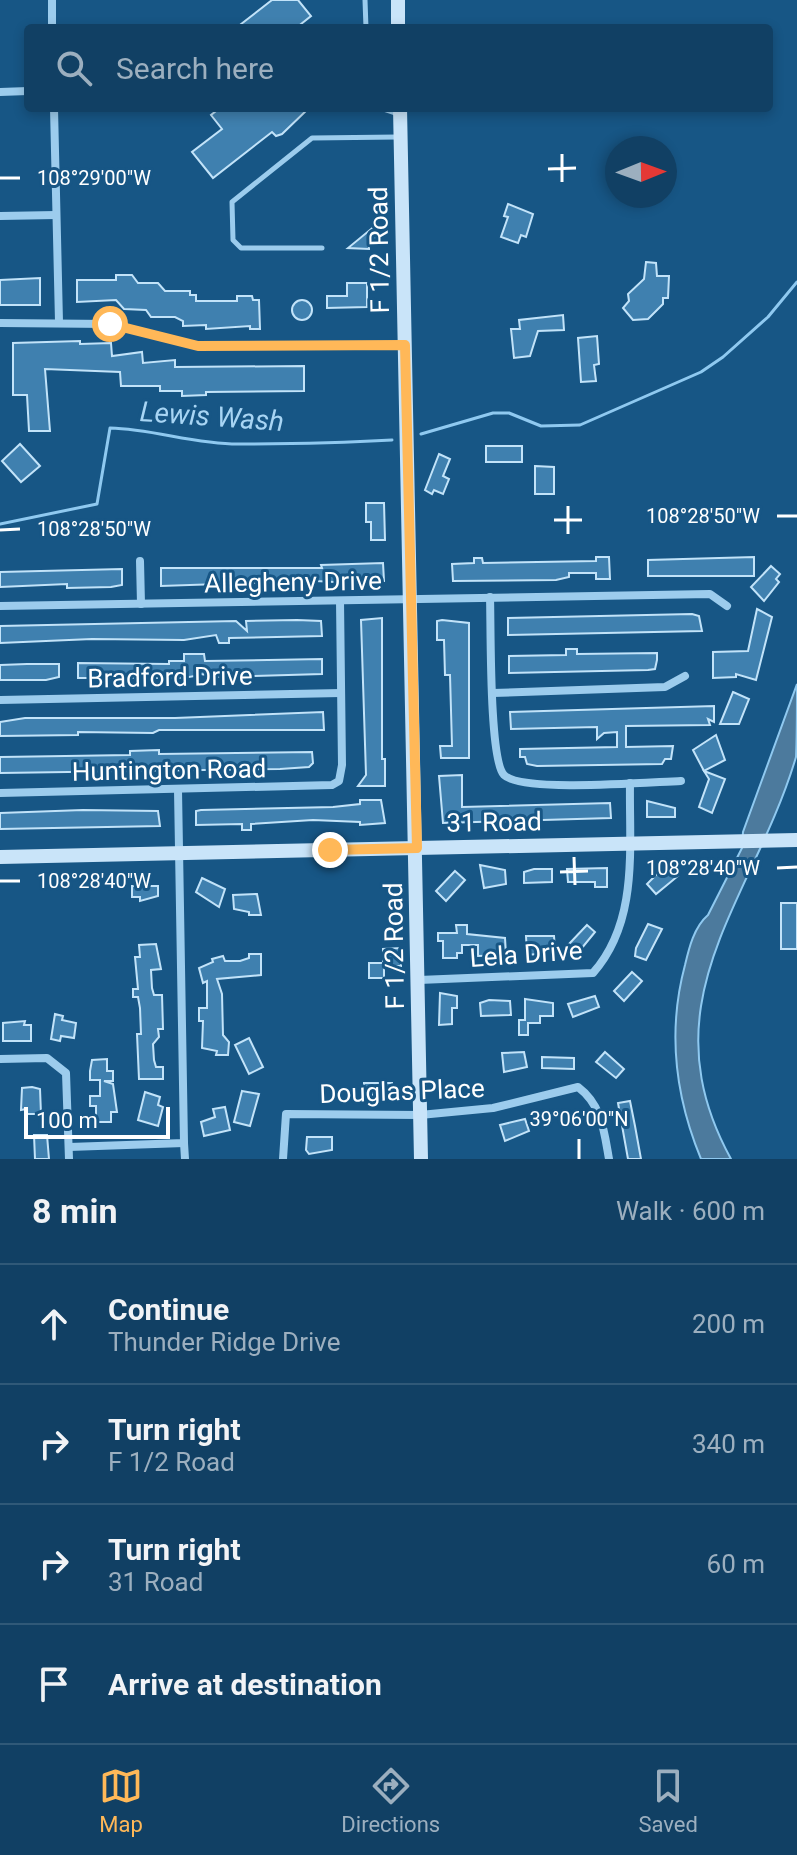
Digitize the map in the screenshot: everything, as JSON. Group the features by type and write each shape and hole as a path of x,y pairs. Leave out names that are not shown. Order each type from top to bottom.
{"street":[{"path":"52,0 52,24"},
{"path":"398,0 398,24"},
{"path":"0,92 24,91"},
{"path":"54,112 59,322"},
{"name":"F 1/2 Road","path":"400,112 421,1159"},
{"path":"0,216 56,215"},
{"path":"0,323 110,324 198,346 405,345"},
{"path":"140,561 141,604"},
{"name":"Allegheny Drive","path":"0,606 710,594 727,606"},
{"path":"490,597 495,746 501,772 508,778 532,785 681,781"},
{"path":"340,601 341,693"},
{"path":"493,693 665,687 685,676"},
{"name":"Bradford Drive","path":"0,700 341,693"},
{"name":"Huntington Road","path":"0,793 321,787 339,781 341,693"},
{"name":"Lela Drive","path":"419,980 593,973 612,952 630,885 630,783"},
{"path":"178,790 185,1159"},
{"name":"31 Road","path":"0,857 797,840"},
{"path":"0,1059 47,1058 66,1073 69,1159"},
{"name":"Douglas Place","path":"283,1159 286,1114 420,1115 493,1108 578,1087 593,1099 604,1129 609,1159"},
{"path":"69,1147 184,1143"}],"lane":[{"path":"365,0 366,24"},
{"path":"322,248 241,248 233,240 232,202 312,138 401,137"}],"water":[{"path":"797,684 796,757 715,953 702,1000 698,1050 707,1102 731,1159 701,1159 685,1112 676,1064 679,990 693,938 742,848 743,832"}],"building":[{"path":"272,0 298,0 311,16 301,24 241,24"},
{"path":"215,112 305,112 282,134 276,136 272,132 213,178 192,152 222,129 211,115"},
{"path":"508,204 533,214 526,237 521,235 518,243 501,237 508,217 504,216"},
{"path":"376,225 380,245 369,246 369,249 348,248"},
{"path":"646,262 656,263 657,276 669,276 668,298 663,298 663,304 648,319 633,320 623,308 629,301 628,294 644,279"},
{"path":"116,275 132,275 138,283 158,283 165,291 190,291 190,295 196,295 196,301 237,301 237,296 252,296 253,300 259,300 260,329 250,329 250,326 206,329 206,325 183,326 183,321 175,317 151,317 146,310 124,309 116,300 77,302 77,280 116,280"},
{"path":"40,278 40,305 0,305 0,280"},
{"path":"347,283 367,283 367,307 327,308 327,296 347,296"},
{"path":"302,300 309,303 312,310 309,317 302,320 295,317 292,310 295,303"},
{"path":"563,315 564,330 538,331 530,356 514,358 511,329 520,329 519,320"},
{"path":"597,336 599,364 594,365 596,381 581,382 578,338"},
{"path":"80,341 80,344 111,343 112,356 142,352 143,363 175,360 175,367 304,366 304,391 206,392 206,395 182,396 182,391 160,391 160,386 121,386 120,372 45,369 50,431 29,431 27,395 13,395 13,343"},
{"path":"20,444 40,466 21,482 2,461"},
{"path":"486,446 522,446 522,462 486,462"},
{"path":"439,454 450,459 443,476 449,479 443,494 434,490 432,494 425,490"},
{"path":"535,466 554,467 554,494 535,494"},
{"path":"366,503 384,503 385,540 371,540 371,522 366,522"},
{"path":"596,557 609,557 610,579 596,579 596,573 569,573 569,577 556,580 453,581 452,564 474,563 474,558 482,558 483,563 596,561"},
{"path":"754,557 754,576 648,576 648,560"},
{"path":"383,563 384,581 347,578 335,582 295,580 278,586 274,582 161,586 161,568 322,568 321,565"},
{"path":"771,566 780,574 776,579 779,582 764,601 751,587"},
{"path":"122,569 122,585 111,587 67,588 67,584 0,587 0,572"},
{"path":"757,609 772,617 756,680 736,674 736,677 713,678 713,652 748,651"},
{"path":"699,616 702,631 508,635 508,618"},
{"path":"382,618 382,759 385,759 385,786 358,786 366,775 361,620"},
{"path":"236,621 247,631 246,621 321,621 322,636 229,638 229,643 219,643 216,635 184,640 92,639 0,643 0,626"},
{"path":"437,621 469,623 469,758 441,758 440,746 452,746 450,675 445,675 444,640 437,640"},
{"path":"566,649 577,649 577,654 657,653 657,660 655,669 648,670 509,673 509,656 566,655"},
{"path":"184,654 204,654 205,661 322,659 322,674 218,677 195,673 195,676 183,678 78,678 78,663 169,664 169,661 184,661"},
{"path":"59,664 59,677 0,680 0,665"},
{"path":"733,692 749,699 739,724 720,724"},
{"path":"714,706 714,722 708,719 710,725 626,726 626,747 673,746 671,759 665,759 662,764 527,764 525,757 520,757 520,749 617,747 617,732 604,733 597,739 597,727 511,729 510,712"},
{"path":"323,712 324,730 159,730 153,733 78,732 78,735 0,736 0,722 25,718 175,718"},
{"path":"716,735 725,760 704,771 693,750"},
{"path":"159,750 159,754 312,752 313,763 309,767 280,769 0,773 0,757 130,755 130,751"},
{"path":"704,771 725,779 712,813 699,807 709,779"},
{"path":"462,775 462,807 610,803 611,818 443,823 439,776"},
{"path":"360,800 381,800 385,823 360,825 360,822 313,820 251,824 251,830 242,830 242,824 196,825 196,811 201,810 333,807 360,804"},
{"path":"647,801 675,808 675,817 647,817"},
{"path":"158,811 160,826 0,829 0,813"},
{"path":"667,864 678,876 656,894 647,884"},
{"path":"480,865 505,870 506,884 484,888"},
{"path":"607,868 607,887 595,887 595,882 568,882 567,869"},
{"path":"552,869 552,882 524,883 524,872"},
{"path":"455,871 465,880 446,901 436,891"},
{"path":"202,878 225,889 219,907 196,892"},
{"path":"132,886 158,886 158,896 140,901 140,897 132,897"},
{"path":"257,894 261,915 249,915 249,912 234,909 233,895"},
{"path":"781,903 797,903 797,949 781,949"},
{"path":"648,924 662,929 646,960 635,956"},
{"path":"456,925 467,925 467,934 505,938 506,955 478,956 478,945 462,945 462,953 457,953 457,958 443,958 443,941 438,941 438,933 457,933"},
{"path":"587,925 595,932 577,954 568,945"},
{"path":"526,936 554,936 555,949 537,949 537,954 527,955"},
{"path":"156,944 161,969 151,970 152,988 154,995 162,995 163,1029 158,1029 159,1037 153,1044 156,1067 163,1067 163,1079 139,1079 137,1034 141,1034 138,997 133,997 133,989 138,989 135,957 140,957 139,945"},
{"path":"401,948 401,966 384,966 384,978 369,978 369,963 383,963 383,949"},
{"path":"249,954 261,954 261,975 217,979 222,994 223,1035 229,1042 228,1055 216,1055 217,1051 202,1048 203,1021 199,1021 199,1008 207,1008 207,981 203,983 199,968 213,962 212,959 223,956 225,961 240,961 249,958"},
{"path":"632,972 642,981 624,1001 614,991"},
{"path":"440,993 457,996 457,1008 452,1008 452,1024 439,1025"},
{"path":"595,996 599,1007 573,1017 568,1004"},
{"path":"525,999 553,1003 553,1016 540,1016 540,1023 528,1023 528,1035 519,1035 519,1020 525,1020"},
{"path":"510,1001 511,1015 481,1016 480,1003"},
{"path":"55,1014 63,1016 62,1020 76,1023 74,1038 61,1036 60,1041 51,1039"},
{"path":"25,1021 24,1025 31,1025 31,1041 3,1041 3,1023"},
{"path":"249,1038 263,1067 249,1074 235,1045"},
{"path":"524,1052 527,1067 504,1072 502,1053"},
{"path":"605,1052 624,1069 616,1078 596,1062"},
{"path":"542,1057 574,1058 574,1069 542,1068"},
{"path":"107,1059 107,1071 113,1071 113,1081 104,1081 113,1084 117,1112 111,1112 111,1122 96,1122 96,1106 90,1106 90,1096 100,1096 100,1080 90,1080 90,1071 92,1060"},
{"path":"364,1083 392,1083 393,1094 364,1095"},
{"path":"22,1088 40,1089 41,1114 26,1114 26,1109 21,1110"},
{"path":"242,1091 259,1094 250,1126 234,1122"},
{"path":"145,1092 160,1097 158,1105 163,1107 158,1126 138,1120"},
{"path":"630,1101 641,1159 628,1159 618,1103"},
{"path":"225,1107 230,1130 204,1136 201,1122 215,1117 213,1109"},
{"path":"525,1119 529,1131 505,1141 500,1125"},
{"path":"34,1135 47,1135 49,1159 35,1159"},
{"path":"307,1137 332,1137 332,1150 309,1154 306,1150"}],"waterway":[{"name":"Lewis Wash","path":"421,434 493,413 509,413 541,426 580,425 701,372 768,317 797,282"},
{"name":"Lewis Wash","path":"0,524 97,504 110,428 238,444 392,440"}],"route":[{"path":"110,324 198,346 405,345 417,848 330,850"}]}
